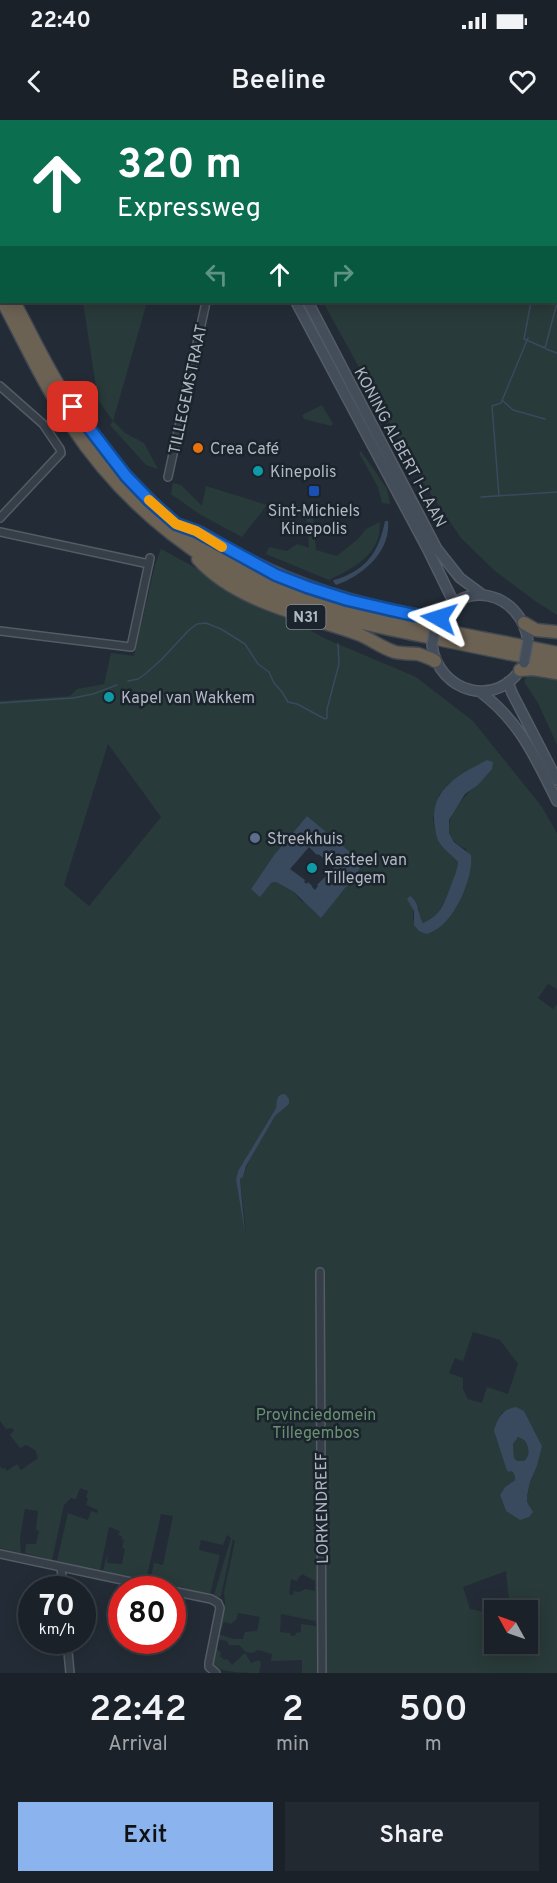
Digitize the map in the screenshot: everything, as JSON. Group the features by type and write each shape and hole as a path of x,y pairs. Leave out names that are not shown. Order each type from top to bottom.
{"highway":[{"name":"N31","path":"8,303 81,420 126,476 176,524 233,565 277,587 304,597 388,620 557,653"},
{"name":"N31","path":"8,303 63,412 94,457 132,500 190,548 261,589 334,616 557,663"},
{"name":"N31","path":"176,524 196,531 261,568 307,587 348,600 438,620"},
{"name":"N31","path":"190,548 209,572 246,594 296,614 360,635 396,652 418,654 435,661"},
{"path":"524,623 536,630 557,632"},
{"path":"522,666 557,673"}],"main road":[{"name":"KONING ALBERT I-LAAN","path":"297,303 454,603"},
{"name":"KONING ALBERT I-LAAN","path":"309,303 437,549 460,578 483,595 503,601 519,614 524,623"},
{"path":"483,595 468,597 454,603 438,620 432,645 435,661 453,683 479,691 490,690 508,682 522,666 527,652 528,641 524,623"},
{"path":"508,682 557,780"},
{"path":"479,691 502,710 514,724 531,750 557,801"}],"street":[{"name":"TILLEGEMSTRAAT","path":"168,477 206,303"},
{"path":"0,386 43,424 61,453 0,519"},
{"path":"0,532 150,561 131,647 0,631"},
{"name":"LORKENDREEF","path":"320,1272 322,1673"},
{"path":"0,1554 108,1577"},
{"path":"61,1567 62,1576"},
{"path":"186,1593 211,1599 218,1603 220,1608 209,1663 209,1667 216,1673"},
{"path":"68,1654 70,1673"}],"green space":[{"path":"83,303 147,303 113,421 98,400"},
{"path":"324,303 557,303 557,615 495,571 461,538 420,478"},
{"path":"322,405 333,424 331,426 304,419 302,415"},
{"path":"113,421 125,433 144,443 158,469 146,465 110,425"},
{"path":"361,451 387,489 390,504 382,503 378,487 359,453"},
{"path":"173,483 181,485 202,506 206,486 267,505 242,537 201,515 171,494"},
{"path":"306,512 313,515 316,550 337,556 358,539 366,529 380,522 378,539 363,560 329,580 266,554 269,547 287,551 297,544 309,548"},
{"name":"Provinciedomein Tillegembos","path":"161,549 326,639 416,677 473,721 542,807 557,833 557,989 548,984 538,998 553,1009 557,1004 557,1673 302,1673 302,1660 271,1661 272,1654 258,1650 253,1653 246,1652 239,1645 229,1645 227,1641 217,1639 218,1634 243,1639 245,1632 257,1631 260,1617 238,1613 236,1620 231,1624 224,1622 221,1631 219,1630 225,1603 224,1592 235,1541 233,1539 221,1596 217,1598 214,1595 231,1538 227,1535 223,1545 201,1540 199,1550 220,1555 210,1594 186,1589 186,1576 151,1576 154,1563 163,1565 173,1516 161,1514 147,1576 127,1576 103,1571 107,1556 107,1563 122,1564 125,1549 122,1548 124,1540 122,1536 118,1535 120,1531 109,1527 100,1570 57,1561 68,1513 88,1520 91,1511 97,1513 98,1510 86,1505 88,1491 80,1488 76,1499 71,1498 64,1505 52,1560 25,1553 26,1544 36,1544 39,1531 36,1530 38,1511 25,1509 20,1537 21,1553 0,1548 0,1466 7,1471 17,1464 21,1470 38,1458 35,1450 26,1445 20,1448 10,1435 14,1431 12,1428 6,1429 0,1421 0,701 70,696 77,689 104,684 111,653 134,656 155,565","holes":["108,744 161,817 89,906 64,885","488,760 492,769 465,797 450,820 449,831 454,841 466,849 468,871 466,885 449,917 431,933 413,920 413,907 419,908 419,915 423,923 430,919 442,907 456,871 458,862 437,839 433,819 439,795 448,784","307,816 357,873 302,902 294,892 276,882 251,889 274,855","277,1103 279,1111 263,1134 243,1177 240,1178 246,1232 236,1180 240,1168","473,1332 500,1340 518,1364 508,1394 487,1387 482,1403 468,1399 463,1389 463,1378 449,1373 455,1358 463,1361","524,1411 542,1446 530,1482 526,1502 530,1506 506,1511 500,1495 505,1487 515,1480 515,1476 512,1471 508,1472 495,1435 495,1426 502,1412","302,1574 315,1581 315,1591 305,1589 299,1592 294,1591 293,1595 289,1594 291,1579 297,1581","281,1614 315,1621 317,1626 301,1624 301,1632 296,1633 295,1636 291,1636 290,1633 280,1632"]},
{"path":"536,673 557,678 557,745 538,703 524,682 526,677"},
{"path":"517,1437 524,1440 529,1449 524,1461 517,1461 514,1458 513,1444"},
{"path":"215,1647 221,1653 220,1657 227,1659 232,1665 245,1653 251,1663 259,1660 261,1664 259,1673 232,1672 214,1666 212,1662"}],"water":[{"path":"385,521 388,521 388,532 380,552 356,576 336,585 334,580 355,571 369,559 379,542"},
{"path":"487,760 493,762 492,769 478,785 465,794 449,820 449,833 454,842 471,855 469,877 465,889 444,923 436,930 426,934 414,925 414,911 407,899 410,896 415,902 423,923 434,916 444,903 458,862 443,848 437,838 434,815 436,803 448,785 456,778"},
{"path":"307,816 363,863 321,918 294,892 276,882 271,883 260,897 251,889 274,855","holes":["309,847 334,868 315,890 290,869"]},
{"path":"285,1094 289,1099 289,1104 275,1116 240,1179 245,1233 236,1180 238,1171 276,1108 278,1097"},
{"path":"516,1407 524,1411 542,1446 527,1496 527,1502 533,1512 529,1517 520,1520 506,1511 500,1495 505,1487 515,1480 515,1476 506,1468 494,1431 501,1415","holes":["518,1437 524,1440 528,1448 528,1456 524,1461 517,1461 514,1458 513,1444"]}],"waterway":[{"path":"531,303 524,339 545,348 557,303"},
{"path":"499,496 492,406 501,403 528,338"},
{"path":"546,349 557,353"},
{"path":"503,401 513,410 545,419"},
{"path":"481,497 557,492"},
{"path":"128,681 144,675 189,630 197,624 206,623 221,629 245,644 258,664 269,672 288,702 297,704 325,719 339,664 338,644"},
{"path":"0,703 73,698 93,694 117,685"}],"slow traffic":[{"path":"149,500 176,524 196,531 222,547"}],"place":[{"name":"Crea Café","path":"198,448"},
{"name":"Kinepolis","path":"258,471"},
{"name":"Sint-Michiels Kinepolis","path":"314,491"},
{"name":"Kapel van Wakkem","path":"109,697"},
{"name":"Streekhuis","path":"255,838"},
{"name":"Kasteel van Tillegem","path":"312,868"}],"route":[{"path":"73,407 111,459 150,501 176,524 196,531 276,575 307,587 348,600 428,618 439,618"}]}
